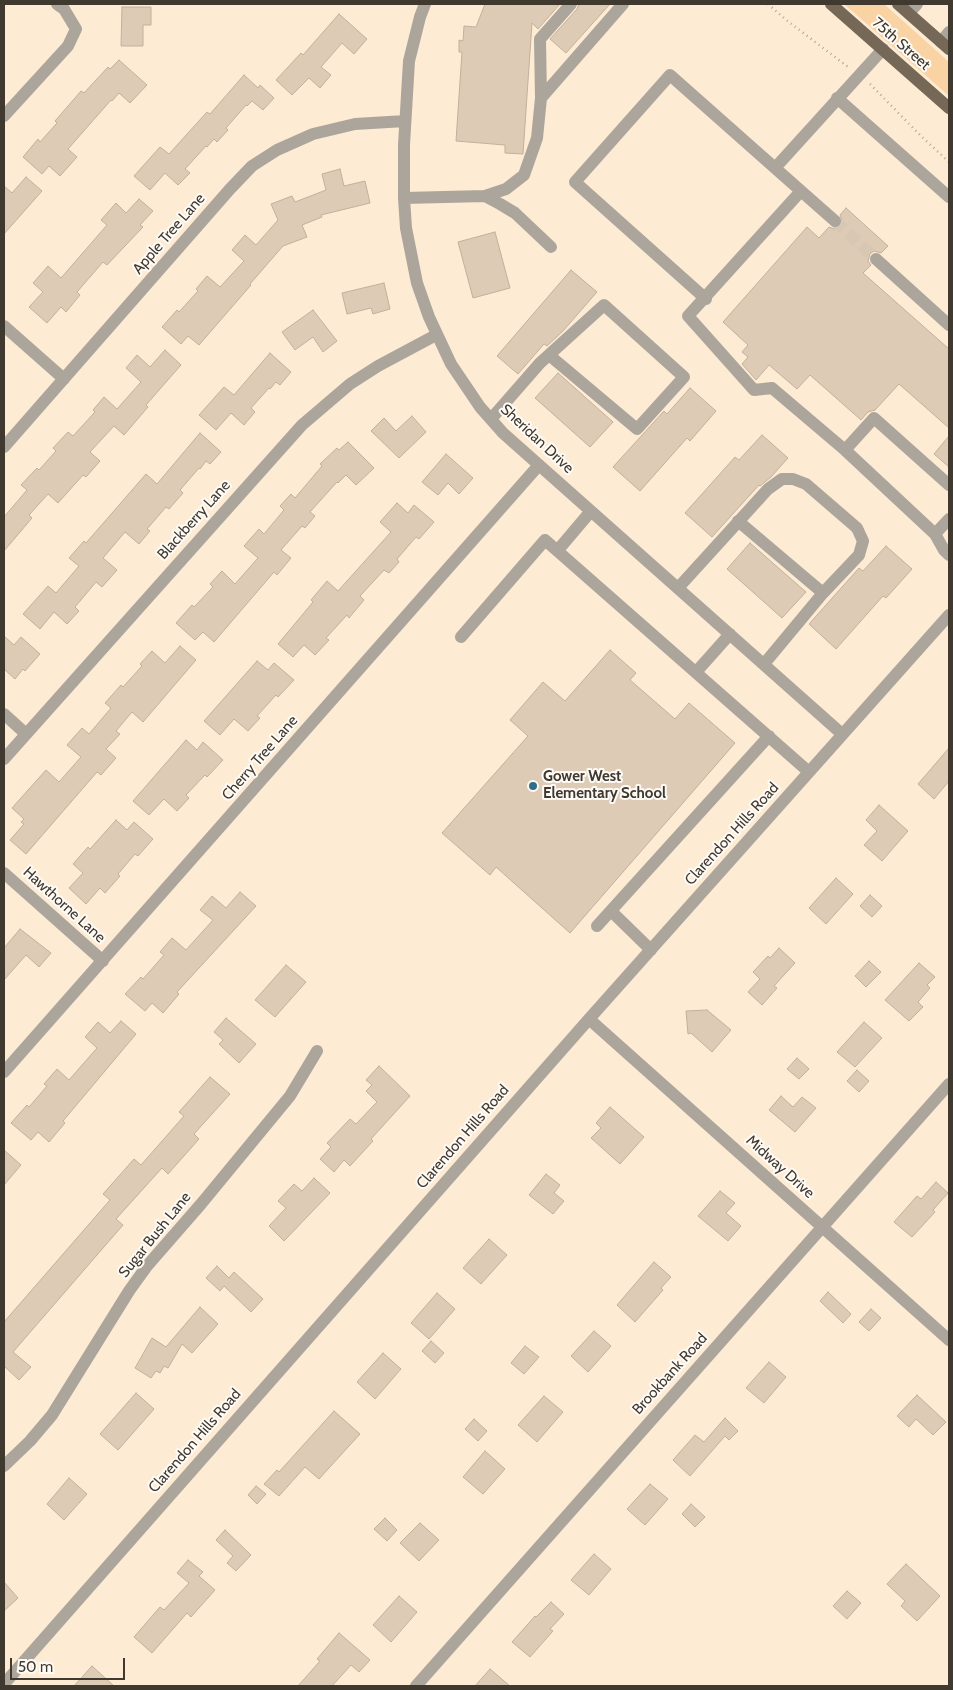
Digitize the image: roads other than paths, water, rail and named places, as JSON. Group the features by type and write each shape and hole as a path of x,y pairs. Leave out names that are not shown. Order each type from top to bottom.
{"main road":[{"name":"75th Street","path":"831,4 949,108"},
{"name":"75th Street","path":"898,4 913,8 946,41"}],"street":[{"path":"4,116 68,46 76,29 64,9 57,4"},
{"name":"Sheridan Drive","path":"425,4 409,60 405,121 404,198 406,228 417,282 436,335 461,380 503,432 842,734"},
{"path":"404,198 485,196 506,189 524,175 537,138 541,98 540,39 571,4"},
{"path":"541,98 623,4"},
{"path":"775,168 883,49"},
{"path":"706,298 575,182 670,75 835,221"},
{"path":"838,98 949,197"},
{"name":"Apple Tree Lane","path":"4,447 252,166 296,140 313,134 355,124 405,121"},
{"path":"801,191 688,316 754,390 772,388 845,450 935,534 949,555"},
{"path":"485,196 515,214 551,247"},
{"path":"876,259 949,325"},
{"path":"491,419 540,363 604,305 684,377 637,429 549,355"},
{"path":"4,326 64,379"},
{"name":"Blackberry Lane","path":"4,759 302,425 350,384 378,366 436,335"},
{"path":"845,450 874,418 949,485"},
{"name":"Cherry Tree Lane","path":"4,1072 539,465"},
{"path":"678,588 768,489 782,479 793,479 806,484 857,528 863,541 859,555 823,594 764,664"},
{"path":"558,550 591,511"},
{"path":"935,534 949,519"},
{"path":"738,522 823,594"},
{"path":"461,637 545,540 697,671 809,772"},
{"name":"Clarendon Hills Road","path":"4,1684 589,1019 949,614"},
{"path":"697,671 730,634"},
{"path":"4,714 26,734"},
{"path":"597,926 769,736"},
{"name":"Hawthorne Lane","path":"4,873 103,961"},
{"path":"611,911 651,950"},
{"name":"Midway Drive","path":"589,1019 949,1340"},
{"name":"Sugar Bush Lane","path":"4,1466 30,1441 52,1415 129,1291 147,1266 290,1096 317,1051"},
{"name":"Brookbank Road","path":"416,1686 949,1084"}],"tunnel":[{"path":"835,221 876,259"}],"place":[{"name":"Gower West Elementary School","path":"533,786"}]}
